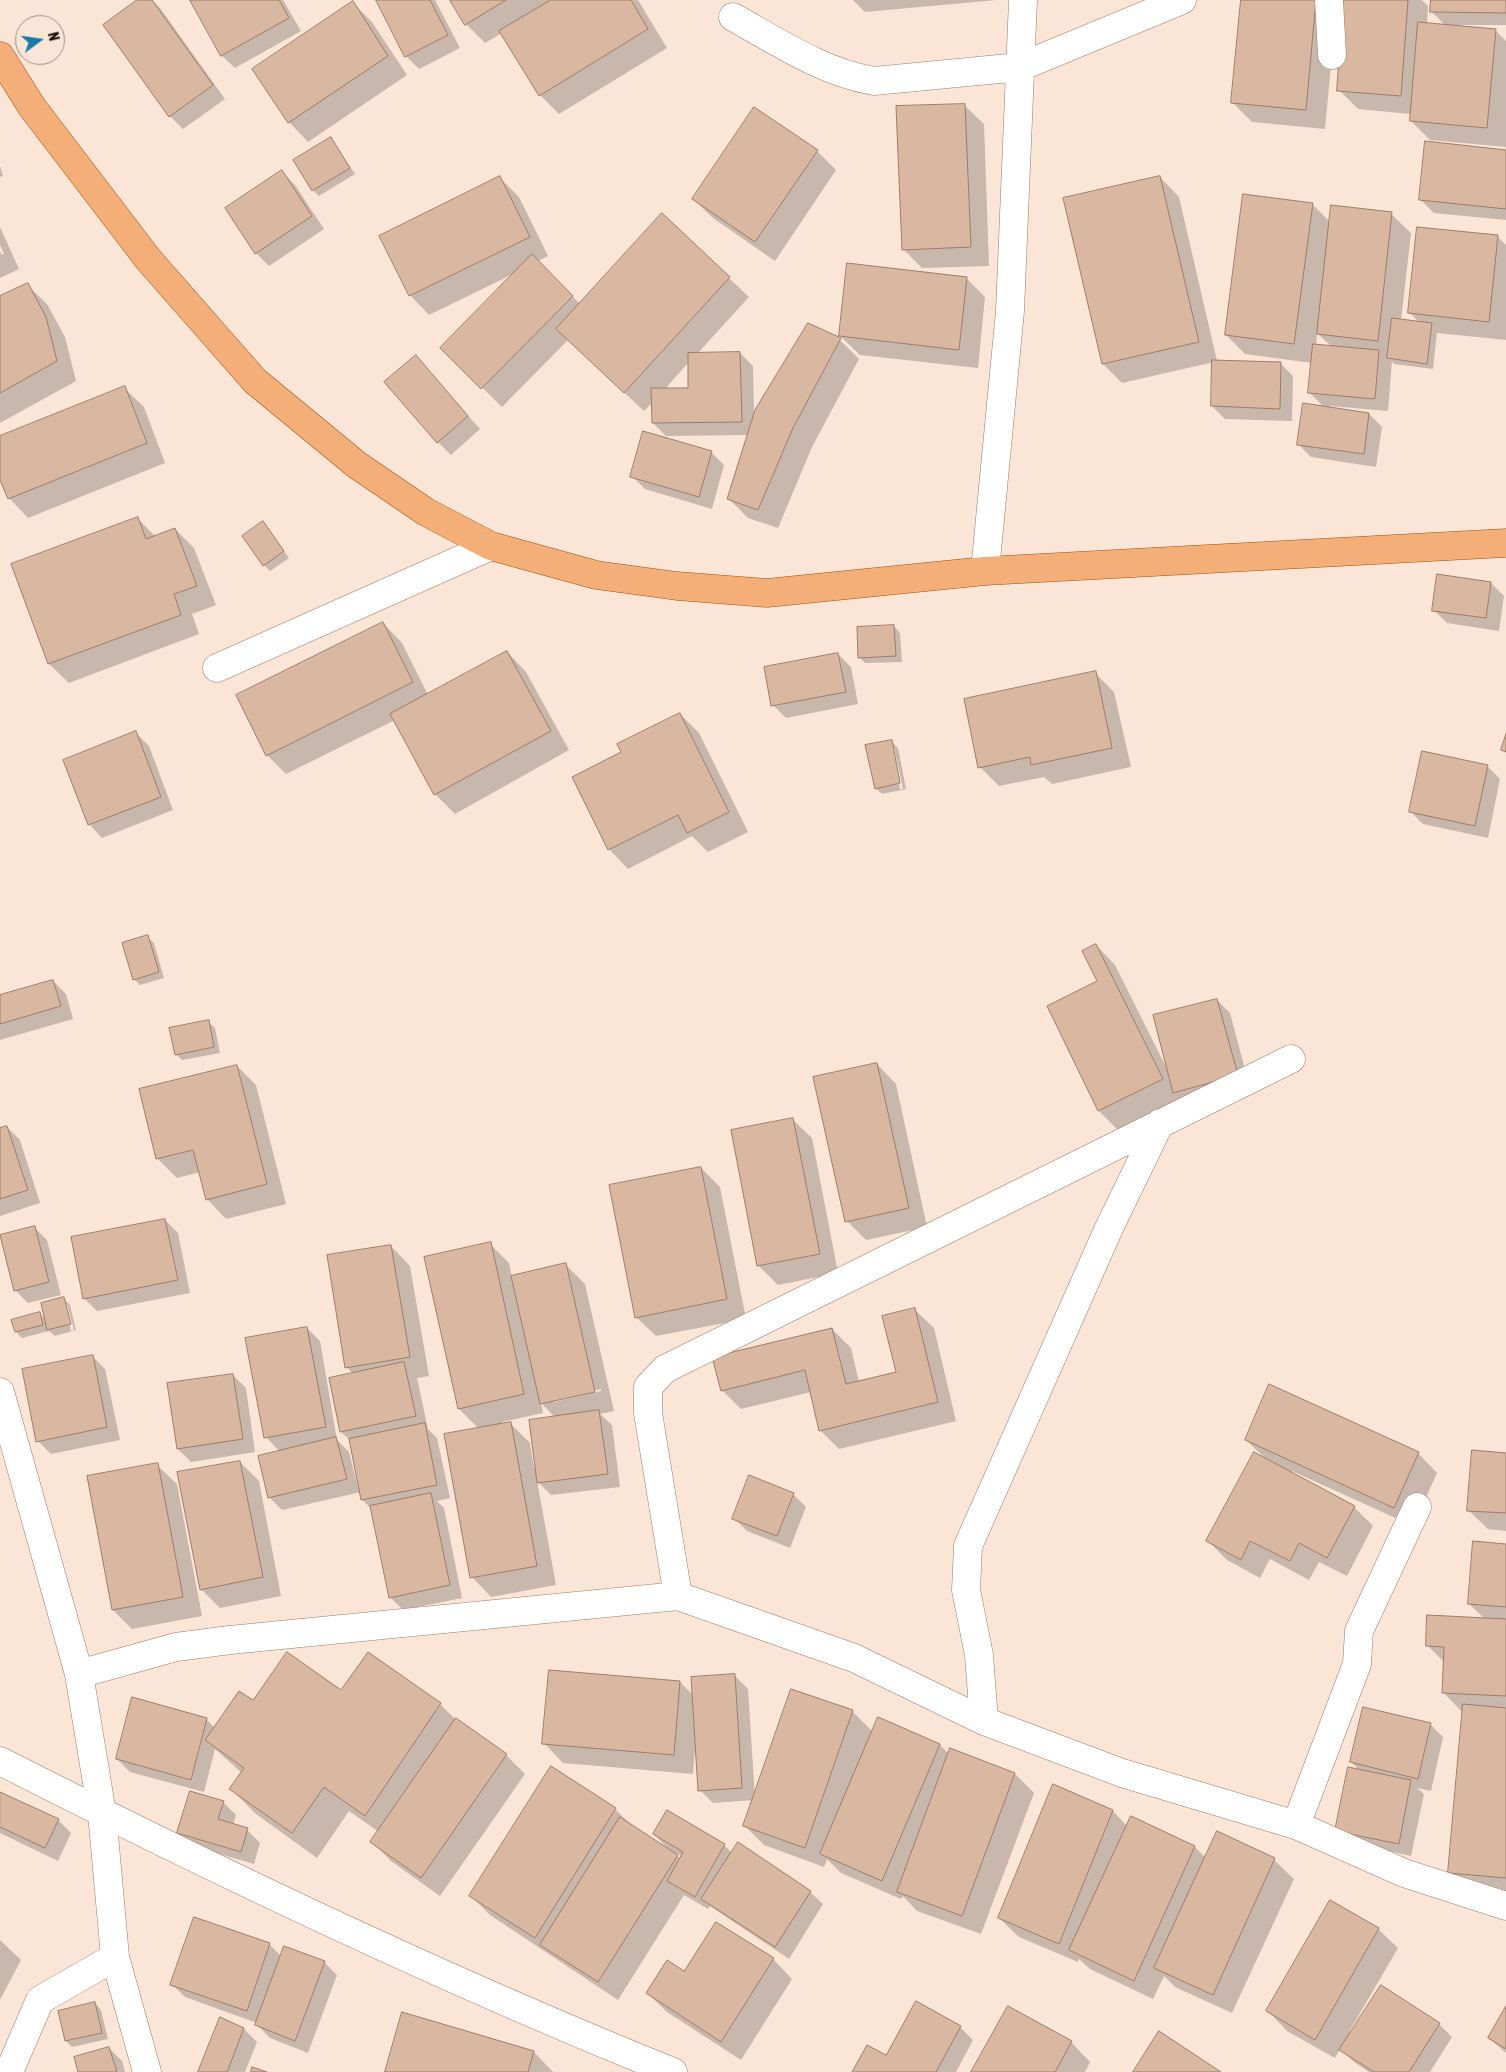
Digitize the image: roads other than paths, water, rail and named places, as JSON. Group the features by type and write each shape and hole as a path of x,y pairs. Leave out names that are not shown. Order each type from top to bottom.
{"main road":[{"path":"0,56 32,107 148,259 254,381 357,465 426,512 491,546 596,575 677,586 767,593 986,571 1506,543"}],"street":[{"path":"986,571 1010,311 1023,0"},
{"path":"733,17 827,68 852,77 874,81 1020,67 1182,0"},
{"path":"1329,0 1332,55"},
{"path":"217,668 491,546"},
{"path":"678,1596 648,1413 648,1388 665,1369 1291,1059"},
{"path":"984,1721 979,1655 966,1590 968,1546 1109,1228 1160,1123"},
{"path":"0,1392 79,1674 102,1813 115,1957 147,2072"},
{"path":"1296,1825 1357,1664 1360,1631 1417,1506"},
{"path":"79,1674 176,1647 230,1640 678,1596 854,1658 984,1721 1122,1773 1296,1825 1404,1873 1506,1906"},
{"path":"0,1761 102,1813 633,2065 673,2072"},
{"path":"9,2072 40,2000 115,1957"}]}
